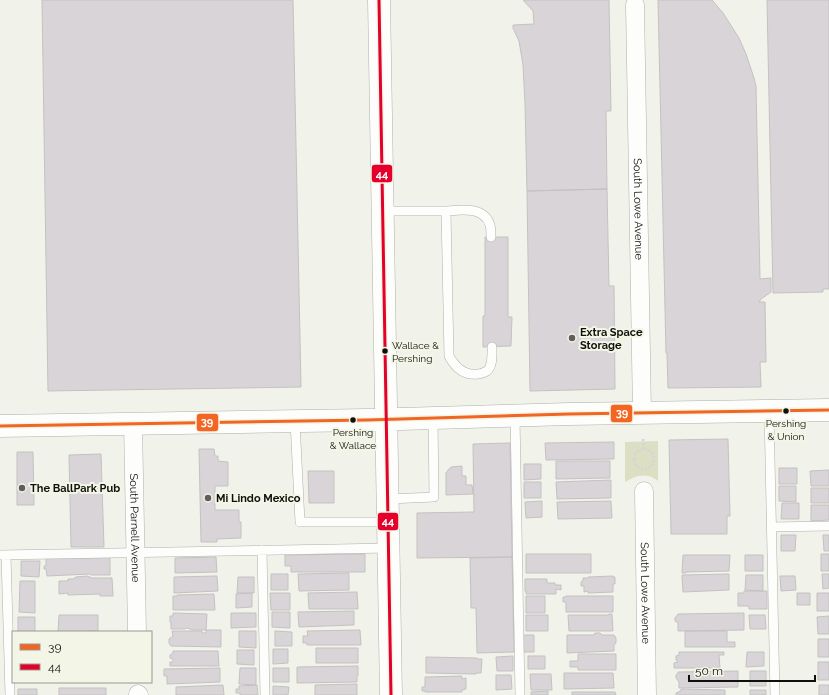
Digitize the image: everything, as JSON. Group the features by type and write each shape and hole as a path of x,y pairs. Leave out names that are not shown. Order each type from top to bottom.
{"main road":[{"path":"379,0 391,695"},
{"path":"0,426 829,410"}],"street":[{"name":"South Lowe Avenue","path":"635,5 642,413"},
{"name":"South Parnell Avenue","path":"133,424 137,631"},
{"name":"South Lowe Avenue","path":"644,491 648,695"}],"lane":[{"path":"383,211 468,210 480,213 486,217 490,225 491,237"},
{"path":"446,211 449,356 457,368 465,373 480,374 487,371 491,364 492,347"},
{"path":"769,411 775,695"},
{"path":"516,416 520,695"},
{"path":"388,499 434,497 433,418"},
{"path":"295,421 300,522 388,522"},
{"path":"771,527 829,526"},
{"path":"10,695 3,555 389,548"},
{"path":"262,550 265,695"}],"path":[{"path":"643,439 644,450"},
{"path":"640,450 644,450 650,451 653,456 653,462 652,465 647,468 640,468 634,461 636,454 640,450"}],"green space":[{"path":"658,441 658,481 650,476 637,476 625,482 625,442"}],"building":[{"path":"42,0 293,0 301,387 48,391"},
{"path":"523,0 609,0 611,111 606,111 607,189 527,191 523,65 519,41 513,28 513,25 534,24 533,11"},
{"path":"658,0 712,0 723,13 739,38 754,78 756,86 760,279 771,278 771,292 759,302 765,302 766,362 760,362 761,387 668,388"},
{"path":"767,0 829,0 829,289 823,289 823,292 773,293"},
{"name":"Extra Space Storage","path":"607,189 609,286 614,286 615,389 530,391 527,191"},
{"path":"485,237 508,237 508,317 512,317 511,346 483,347 483,316 485,316"},
{"path":"728,439 730,516 727,516 727,534 671,534 669,440"},
{"path":"614,442 614,459 546,460 545,443"},
{"path":"510,443 512,557 417,558 417,513 474,512 473,444"},
{"name":"Mi Lindo Mexico","path":"199,449 214,449 215,456 218,456 218,461 228,462 228,486 215,486 215,510 239,510 241,538 217,539 217,542 201,542"},
{"path":"17,452 33,452 34,505 17,505"},
{"path":"101,454 104,547 71,547 69,455"},
{"path":"556,461 610,461 610,478 556,479"},
{"path":"524,464 541,464 541,479 524,480"},
{"path":"462,466 462,476 466,476 466,485 472,485 473,494 446,495 446,473 451,467"},
{"path":"779,468 797,468 797,484 779,484"},
{"path":"829,470 829,486 811,486 810,471"},
{"path":"308,471 334,471 334,503 309,503"},
{"path":"611,480 611,498 557,499 556,482"},
{"path":"524,482 541,482 541,498 524,498"},
{"path":"779,486 796,486 796,502 779,501"},
{"path":"811,488 829,488 829,503 811,503"},
{"path":"542,501 542,517 526,518 525,502"},
{"path":"611,501 612,518 558,519 557,502"},
{"path":"782,503 799,503 799,519 781,519"},
{"path":"811,505 829,505 829,520 811,521"},
{"path":"781,535 796,535 795,551 781,551"},
{"path":"823,535 829,535 829,551 824,551"},
{"path":"365,554 365,572 291,572 291,566 285,566 285,555"},
{"path":"526,554 591,554 591,573 526,573"},
{"path":"821,554 829,554 829,571 821,571"},
{"path":"683,555 730,555 729,571 682,573"},
{"path":"745,555 763,555 763,571 745,571"},
{"path":"110,557 110,575 90,574 47,576 46,569 44,569 44,566 46,566 46,558"},
{"path":"216,557 217,572 175,573 175,558"},
{"path":"512,557 514,652 477,653 476,608 471,608 470,558"},
{"path":"21,561 40,561 39,577 21,576"},
{"path":"349,573 349,590 299,591 298,574"},
{"path":"271,574 288,574 288,590 271,590"},
{"path":"729,574 729,590 683,592 682,575"},
{"path":"822,574 829,574 829,588 823,589"},
{"path":"746,575 763,575 763,591 745,590"},
{"path":"87,576 92,578 112,578 113,596 100,596 100,594 59,594 59,581 68,581 68,579"},
{"path":"217,576 218,591 174,593 174,577"},
{"path":"780,576 795,576 796,590 781,591"},
{"path":"238,577 254,577 254,593 237,593"},
{"path":"615,577 615,584 613,584 613,592 588,593 588,591 584,592 584,586 581,586 583,578"},
{"path":"525,579 547,579 547,583 561,585 561,590 556,589 556,594 526,594"},
{"path":"20,581 35,581 35,613 19,612"},
{"path":"744,591 767,591 767,609 749,609 749,606 738,606 738,593 744,593"},
{"path":"357,592 358,609 309,609 308,593"},
{"path":"252,593 252,607 236,608 236,594"},
{"path":"270,593 290,593 290,610 271,610"},
{"path":"797,593 810,593 810,605 797,605"},
{"path":"817,593 829,593 829,611 817,611"},
{"path":"214,594 215,610 173,610 173,596"},
{"path":"526,596 545,596 545,613 526,613"},
{"path":"613,596 613,612 566,612 566,602 563,602 563,597"},
{"path":"354,611 354,625 299,627 298,612"},
{"path":"272,612 290,612 290,628 272,627"},
{"path":"173,613 207,614 206,630 193,630 187,628 171,629 170,616 173,616"},
{"path":"231,613 256,613 256,627 231,628"},
{"path":"744,613 744,630 678,631 678,623 675,621 678,614"},
{"path":"612,614 613,631 569,631 568,615"},
{"path":"59,615 98,615 98,631 58,631"},
{"path":"526,615 548,615 548,631 526,631"},
{"path":"749,615 765,615 766,629 750,629"},
{"path":"829,616 829,634 818,634 817,617"},
{"path":"18,617 35,617 35,631 18,631"},
{"path":"206,630 221,630 221,647 171,646 169,643 169,639 173,636 172,631 202,631 202,633 206,633"},
{"path":"360,630 361,645 307,645 307,643 303,643 303,636 308,636 307,631"},
{"path":"239,631 256,631 256,648 239,647"},
{"path":"275,631 292,632 292,646 275,646"},
{"path":"685,631 727,631 727,642 735,642 735,647 685,647"},
{"path":"595,633 600,633 602,635 614,635 616,638 616,643 614,645 614,651 567,653 567,635 594,635"},
{"path":"522,635 534,635 534,652 523,652"},
{"path":"818,639 829,639 829,657 818,657"},
{"path":"316,648 358,648 358,663 316,663"},
{"path":"273,649 288,649 288,663 273,664"},
{"path":"237,650 254,650 254,665 237,664"},
{"path":"173,651 218,651 219,666 170,666 170,662 173,662 173,659 170,658 170,655"},
{"path":"679,652 724,652 724,655 719,655 720,668 674,668 674,663 678,662 676,660 676,656 679,655"},
{"path":"747,652 764,652 764,666 746,667"},
{"path":"578,654 616,654 616,670 578,670 578,667 570,667 570,661 578,661"},
{"path":"513,656 513,671 497,671 496,657"},
{"path":"528,656 545,656 545,669 528,669"},
{"path":"426,657 482,659 481,673 426,673"},
{"path":"818,662 829,662 829,680 818,680"},
{"path":"358,666 357,682 297,683 297,667"},
{"path":"220,668 220,682 167,684 167,676 164,676 164,669"},
{"path":"240,668 256,668 256,685 239,684"},
{"path":"273,668 289,668 289,682 273,682"},
{"path":"738,671 738,687 679,688 679,682 676,678 678,672"},
{"path":"750,671 766,671 766,686 750,686"},
{"path":"564,673 613,673 614,688 564,689"},
{"path":"530,674 551,674 552,690 531,690"},
{"path":"496,675 511,675 512,689 496,690"},
{"path":"462,676 462,679 466,678 466,689 462,690 462,692 422,691 422,687 425,687 425,677"},
{"path":"357,684 357,695 315,695 315,685"},
{"path":"223,685 224,695 176,695 176,687"},
{"path":"257,685 258,695 240,695 240,693 236,693 236,689 239,689 239,686"},
{"path":"819,685 829,685 829,695 819,695"},
{"path":"273,686 289,687 288,695 273,695"},
{"path":"59,688 106,688 106,695 59,695"},
{"path":"18,689 37,689 37,695 18,695"},
{"path":"681,689 725,690 725,695 676,695 676,693 681,691"},
{"path":"750,690 766,690 766,695 750,695"},
{"path":"548,691 548,695 531,695 531,692"},
{"path":"572,692 615,692 616,695 572,695"}],"transit line":[{"name":"44","path":"379,0 391,695"},
{"name":"39","path":"0,426 829,410"}],"place":[{"name":"Extra Space Storage","path":"572,338"},
{"name":"Wallace & Pershing","path":"385,351"},
{"name":"Pershing & Union","path":"786,411"},
{"name":"Pershing & Wallace","path":"353,420"},
{"name":"The BallPark Pub","path":"22,488"},
{"name":"Mi Lindo Mexico","path":"208,498"}]}
